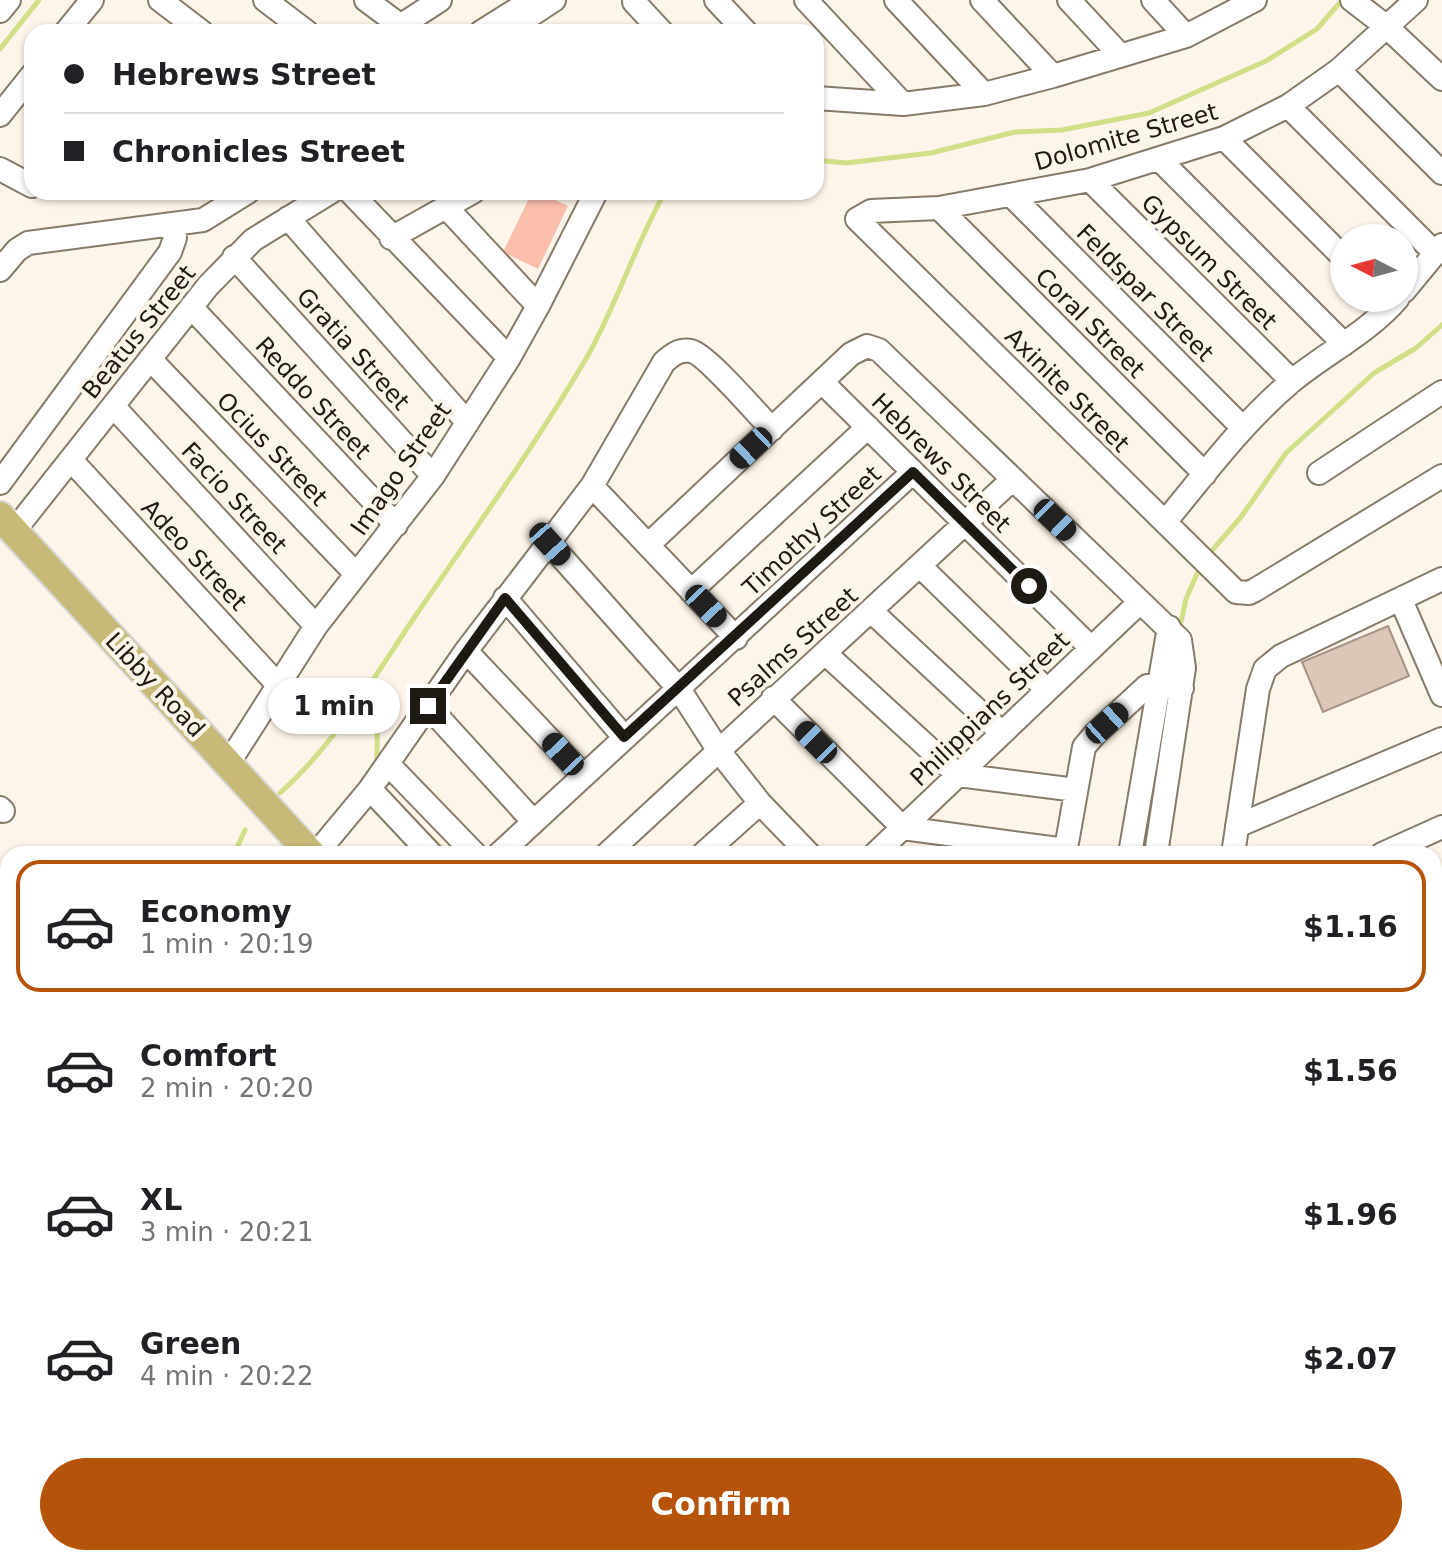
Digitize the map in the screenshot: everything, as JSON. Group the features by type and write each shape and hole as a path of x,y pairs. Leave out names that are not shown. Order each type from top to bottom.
{"main road":[{"name":"Libby Road","path":"7,524 306,846"}],"street":[{"path":"0,11 9,0"},
{"path":"80,24 92,0"},
{"path":"160,0 192,24"},
{"path":"265,0 296,24"},
{"path":"366,0 391,24"},
{"path":"404,24 440,0"},
{"path":"494,24 532,0"},
{"path":"516,24 554,0"},
{"path":"716,0 738,24"},
{"path":"806,0 903,104"},
{"path":"896,0 984,94"},
{"path":"982,0 1053,76"},
{"path":"1069,0 1120,55"},
{"path":"1153,0 1186,36"},
{"name":"Dolomite Street","path":"857,219 871,211 939,208 1090,180 1224,138 1288,106 1339,70 1416,0"},
{"path":"824,99 903,104 984,94 1186,36 1249,2"},
{"path":"1356,3 1387,27 1442,79"},
{"path":"630,5 653,24"},
{"path":"1339,70 1442,173"},
{"path":"0,115 24,85"},
{"path":"1288,106 1439,249 1418,272"},
{"path":"1224,138 1330,244"},
{"path":"1159,159 1344,344"},
{"path":"0,169 24,180"},
{"name":"Gypsum Street","path":"1090,180 1292,381"},
{"name":"Feldspar Street","path":"1011,195 1243,428"},
{"path":"174,224 213,200"},
{"path":"0,270 17,250 41,240 203,220 235,200"},
{"name":"Beatus Street","path":"7,524 71,460 234,257 253,240 318,200"},
{"path":"357,200 509,358"},
{"path":"391,238 459,200"},
{"name":"Imago Street","path":"228,764 316,626 433,476 509,358 590,200"},
{"path":"446,207 538,306"},
{"name":"Coral Street","path":"939,208 1205,474"},
{"path":"288,218 467,422"},
{"name":"Axinite Street","path":"857,219 1231,590 1242,594 1255,590 1442,476"},
{"path":"0,483 170,252 175,238 174,224"},
{"name":"Gratia Street","path":"234,257 433,476"},
{"name":"Reddo Street","path":"191,307 396,525"},
{"path":"1165,522 1243,428 1292,381 1344,344 1379,312"},
{"path":"648,545 851,354 867,346 885,355 1169,627 1170,686 1157,846"},
{"path":"321,846 370,789 466,651 592,486 658,369 673,354 690,351 699,354 772,429"},
{"name":"Ocius Street","path":"150,359 356,574"},
{"name":"Hebrews Street","path":"822,382 1091,648"},
{"path":"1319,473 1442,392"},
{"name":"Facio Street","path":"113,406 316,626"},
{"path":"691,591 868,427"},
{"name":"Adeo Street","path":"71,460 279,686"},
{"name":"Timothy Street","path":"507,846 913,472"},
{"name":"Psalms Street","path":"616,846 1013,479"},
{"path":"592,486 736,638"},
{"path":"550,544 679,689 719,751 760,803 801,846"},
{"path":"920,566 1047,690"},
{"path":"1234,846 1258,689 1265,669 1281,656 1442,579"},
{"path":"505,598 624,737"},
{"path":"1401,600 1442,695"},
{"name":"Philippians Street","path":"884,846 1140,602"},
{"path":"871,611 1002,733"},
{"path":"466,651 583,775"},
{"path":"825,653 958,775 1076,790"},
{"path":"1067,846 1081,756 1088,740 1147,686 1170,686"},
{"path":"1132,846 1170,686"},
{"path":"773,698 903,828 1025,846"},
{"path":"428,706 533,821"},
{"path":"1237,826 1442,739"},
{"path":"388,764 467,846"},
{"path":"370,789 423,846"},
{"path":"714,846 760,803"},
{"path":"1400,846 1442,827"}],"shaded area":[{"path":"528,200 555,200 568,206 538,269 503,252"}],"building":[{"path":"1388,626 1409,676 1323,712 1302,662"}],"waterway":[{"path":"0,49 39,0"},
{"path":"824,161 846,163 931,153 1015,132 1062,130 1149,113 1266,61 1317,29 1342,0"},
{"path":"280,793 337,731 546,423 598,337 661,200"},
{"path":"1208,555 1241,517 1286,453 1374,373 1416,348 1442,325"},
{"path":"1181,622 1186,599 1200,567"},
{"path":"360,698 375,721 377,762"},
{"path":"1142,846 1166,713"},
{"path":"238,846 245,830"},
{"path":"428,835 439,846"}],"route":[{"path":"428,706 505,598 624,737 736,638 913,472 1029,586"}]}
